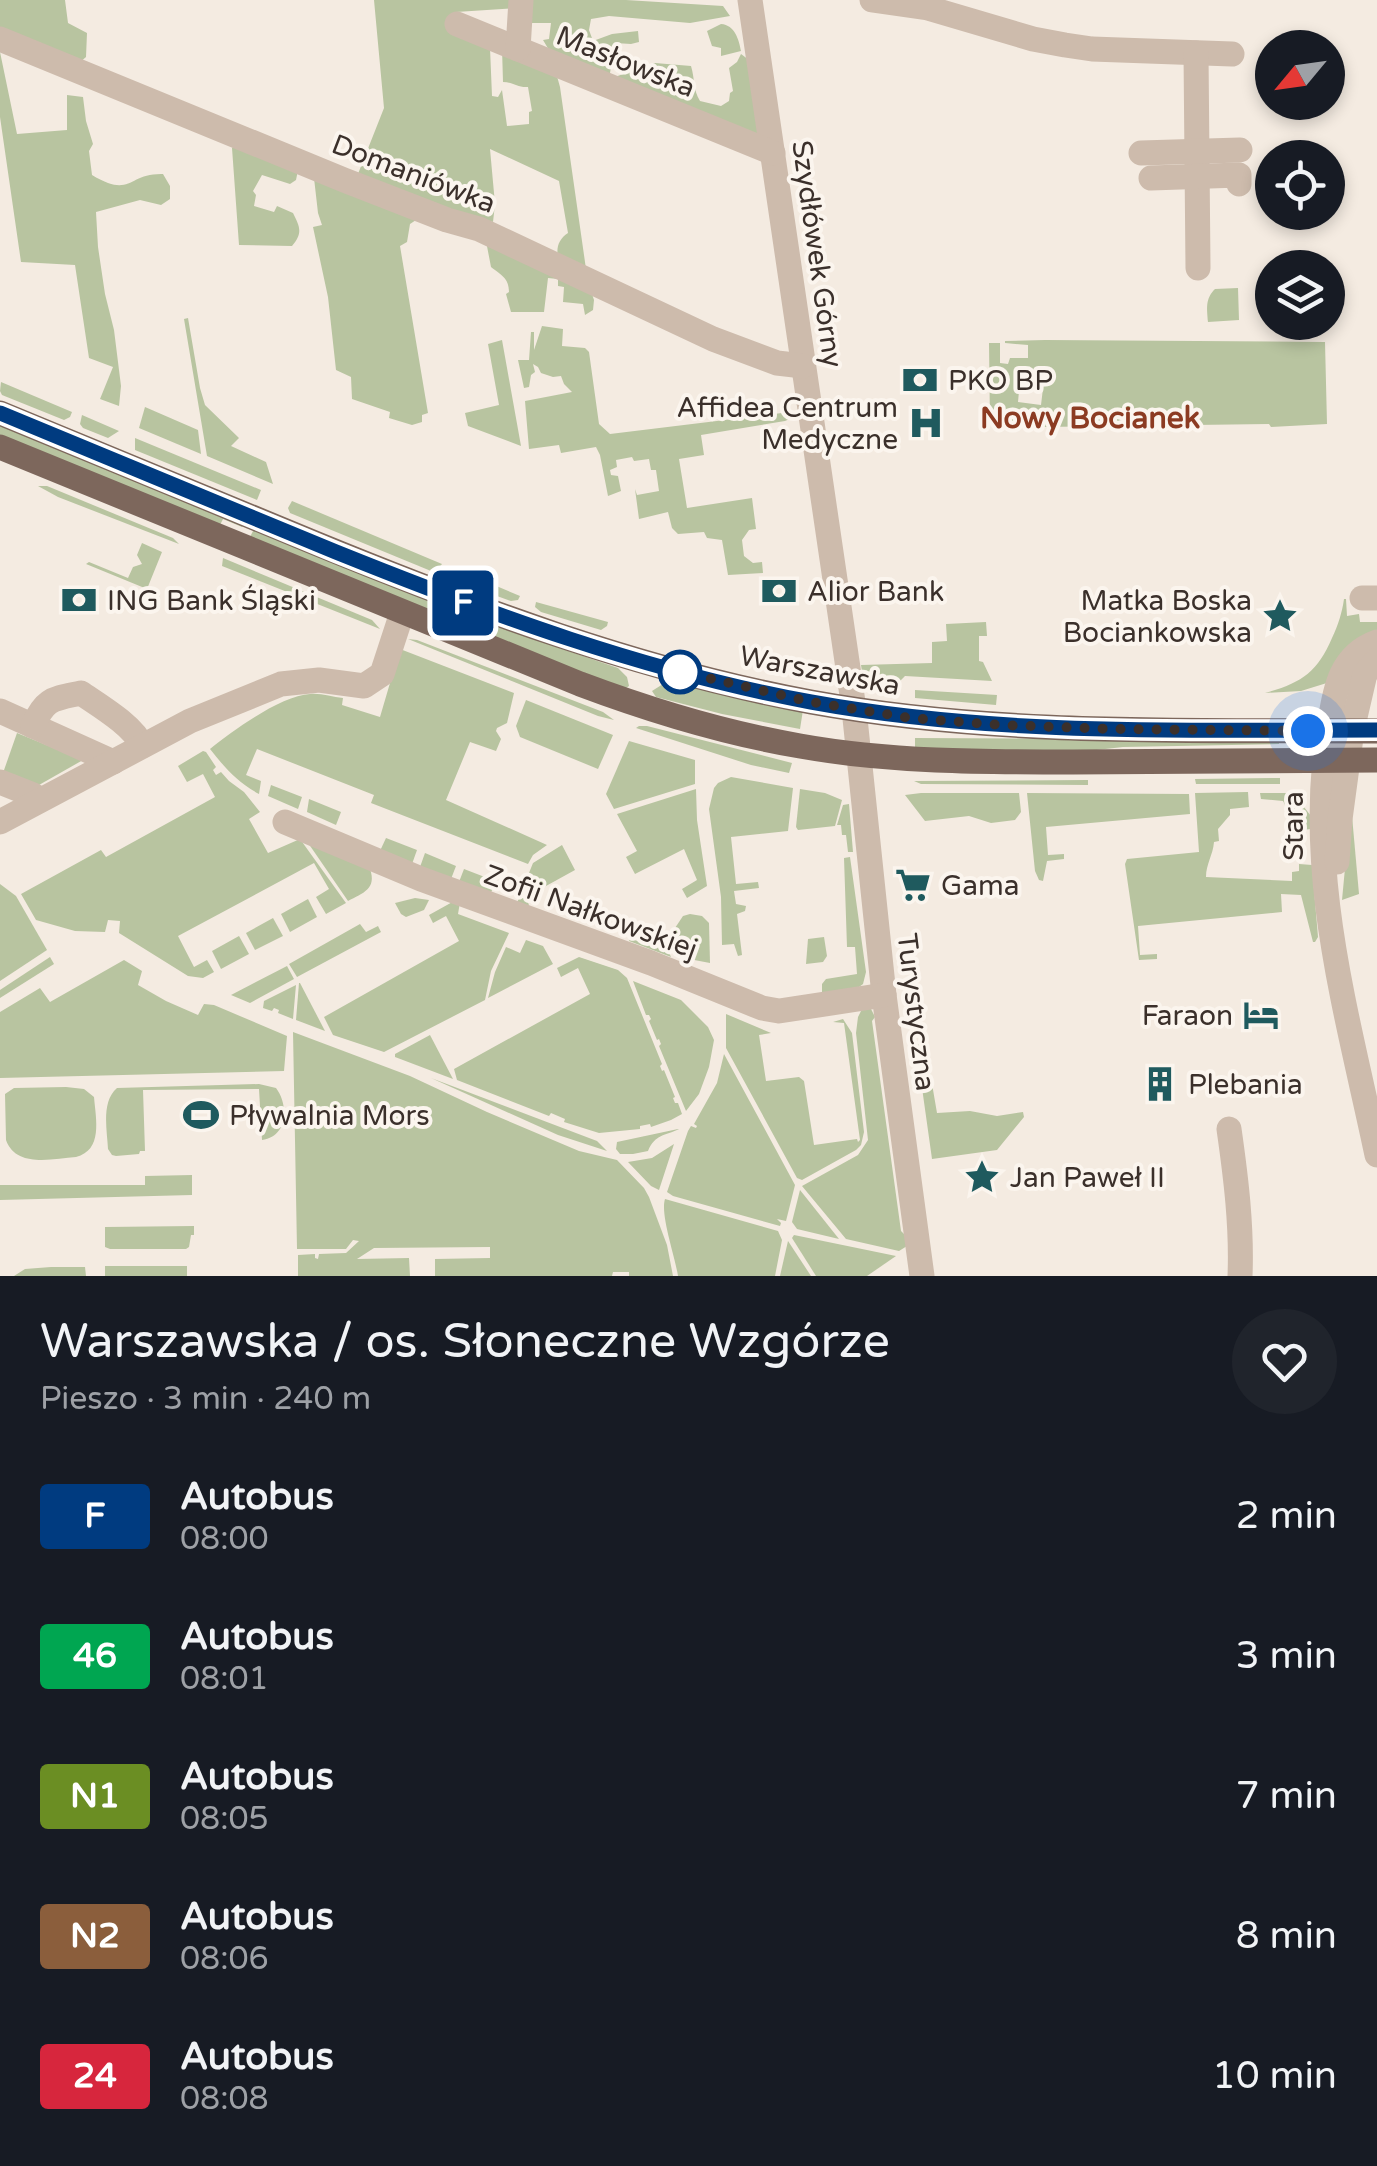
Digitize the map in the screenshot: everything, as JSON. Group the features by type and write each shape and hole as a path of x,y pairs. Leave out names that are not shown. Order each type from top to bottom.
{"main road":[{"name":"Warszawska","path":"0,413 417,585 525,625 678,671 811,702 910,718 1183,732 1352,731"},
{"path":"0,447 634,704 736,733 858,754 990,762 1377,760"}],"street":[{"path":"518,49 522,0"},
{"name":"Szydłówek Górny","path":"750,0 858,754"},
{"path":"872,0 928,4 1066,46 1232,54"},
{"name":"Masłowska","path":"457,24 773,153"},
{"name":"Domaniówka","path":"0,39 344,180 480,230 713,338 777,363 803,366"},
{"path":"1196,53 1198,268"},
{"path":"1151,178 1240,150"},
{"path":"1141,153 1238,176 1239,184"},
{"path":"0,822 190,721 281,684 319,680 364,686 382,674 402,612"},
{"path":"1352,731 1336,688 1348,661 1377,642"},
{"path":"1352,731 1365,674 1377,660"},
{"path":"32,726 50,700 81,693 138,736 142,746"},
{"path":"0,711 113,762"},
{"name":"Stara","path":"1352,731 1336,760 1321,856 1335,956 1376,1147"},
{"name":"Turystyczna","path":"858,754 884,995 922,1276"},
{"path":"0,782 40,800"},
{"name":"Zofii Nałkowskiej","path":"285,822 421,879 762,1008 779,1010 884,995"},
{"path":"1229,1129 1236,1179 1240,1276"}],"green space":[{"path":"0,0 65,0 68,23 87,33 86,57 72,69 0,39"},
{"path":"374,0 518,0 518,8 456,12 490,48 492,96 498,97 502,90 507,126 529,124 532,111 528,87 503,82 502,48 555,69 586,269 558,257 559,244 568,233 559,181 490,149 493,222 354,184 384,108"},
{"path":"527,0 626,0 723,6 730,16 690,23 609,16 591,19 589,30 593,41 638,31 639,42 615,43 609,79 655,63 691,66 700,101 721,106 729,101 733,91 729,68 741,54 749,60 759,138 753,141 566,64 543,40 549,39 551,23 528,23"},
{"path":"721,24 733,30 741,51 721,56 721,48 712,46 707,31"},
{"path":"0,52 17,134 67,130 67,95 83,97 93,144 89,151 92,175 123,185 163,174 170,186 170,199 161,205 140,200 96,212 121,386 119,406 100,399 113,367 89,358 75,265 21,262 0,117"},
{"path":"232,148 298,170 296,180 290,184 262,175 253,191 254,206 274,212 277,206 293,213 299,230 292,246 239,245"},
{"path":"314,178 416,220 410,224 407,242 400,246 428,413 422,415 422,422 412,425 389,418 390,412 352,399 351,377 336,370 328,297 313,227 322,225"},
{"path":"486,241 592,294 593,310 585,315 583,304 563,302 564,287 558,286 558,279 548,278 544,312 511,312 506,294 508,283 491,267"},
{"path":"1238,288 1239,320 1208,322 1208,300 1215,289"},
{"path":"188,318 205,405 239,438 231,446 266,462 273,484 207,456 184,319"},
{"path":"542,326 563,329 562,346 585,348 589,352 599,424 610,434 790,412 796,416 701,435 704,455 679,459 687,508 752,498 756,529 749,530 742,540 744,556 753,563 762,562 763,573 728,575 722,540 707,538 704,532 678,534 668,512 639,519 635,489 637,495 659,491 656,470 651,470 649,459 616,460 617,467 610,470 611,475 618,476 621,491 608,496 596,447 561,453 559,445 529,449 525,401 572,392 561,376 541,373 533,364 535,372 529,387 524,388 518,360 529,360 531,332 534,350"},
{"path":"502,340 521,446 468,426 465,413 499,405 488,344"},
{"path":"1005,341 1325,342 1327,424 990,425 989,343 1000,343 1000,363 1008,364 1010,358 1028,358 1028,345","holes":["1021,377 1044,380 1041,405 1018,402 1019,391 1014,390 1014,384 1020,384"]},
{"path":"1,382 72,412 70,417 64,420 2,395"},
{"path":"145,407 198,430 201,454 139,428"},
{"path":"82,415 119,431 108,438 83,428"},
{"path":"0,425 244,524 242,527 223,519 219,527 0,438"},
{"path":"135,438 261,490 257,500 135,450"},
{"path":"38,486 47,486 173,538 179,544 58,497"},
{"path":"292,501 442,564 431,571 290,513"},
{"path":"254,529 513,632 618,668 629,686 579,672 250,537"},
{"path":"142,543 162,552 147,589 86,564 128,578 133,567 142,564 137,555"},
{"path":"223,558 372,620 380,629 222,566"},
{"path":"456,569 520,596 511,601 461,583"},
{"path":"1344,599 1347,616 1359,614 1360,622 1377,622 1377,632 1330,682 1301,691 1265,693 1289,685 1314,668 1334,633"},
{"path":"536,602 608,622 607,626 601,630 541,612 535,607"},
{"path":"986,622 987,636 979,636 979,661 992,681 905,676 898,683 885,685 863,677 861,665 932,663 932,642 947,641 946,624"},
{"path":"408,639 603,712 614,720 598,716"},
{"path":"400,649 514,693 507,723 496,731 501,739 496,751 470,742 446,800 547,845 528,864 371,803 374,795 257,749 246,775 261,781 259,794 232,774 210,749 258,715 299,696 343,698 342,705 380,717"},
{"path":"663,684 803,710 800,729 656,697 652,691"},
{"path":"915,690 997,695 996,705 915,698"},
{"path":"526,700 613,735 598,769 520,737 516,726"},
{"path":"636,728 792,763 789,773 751,765"},
{"path":"17,733 83,760 39,785 3,773"},
{"path":"915,738 1279,740 1279,744 1123,747 1052,755 915,748"},
{"path":"629,741 695,760 695,784 614,809 606,794"},
{"path":"203,751 216,767 216,775 221,772 260,812 249,819 268,853 300,839 346,903 326,914 316,897 329,889 314,863 178,936 194,967 207,960 214,972 203,978 188,976 119,933 120,921 108,920 105,932 75,931 36,920 21,894 101,850 106,857 215,797 203,774 187,782 178,766"},
{"path":"731,777 793,788 788,831 731,837 736,884 758,882 759,888 734,891 736,904 746,906 745,911 737,914 742,955 738,956 734,944 722,945 721,897 709,809 714,788"},
{"path":"1280,778 1280,784 1196,784 1195,779"},
{"path":"1088,780 1088,785 914,781"},
{"path":"271,785 302,797 298,809 268,796"},
{"path":"696,789 707,886 687,898 682,889 697,880 684,849 635,874 626,857 637,851 617,814"},
{"path":"800,789 842,800 835,826 798,830"},
{"path":"1248,792 1249,807 1230,809 1230,815 1218,829 1219,841 1214,842 1206,877 1292,881 1292,872 1299,871 1299,864 1312,865 1318,937 1315,942 1301,895 1281,894 1282,912 1138,926 1140,955 1157,954 1157,959 1139,960 1127,859 1199,852 1195,793"},
{"path":"1019,793 1021,812 1015,820 991,823 969,816 925,821 905,795"},
{"path":"1027,793 1189,794 1190,814 1046,827 1048,855 1064,854 1064,859 1047,861 1043,881 1035,871"},
{"path":"1260,793 1293,793 1311,816 1311,829 1294,831 1283,801 1261,799"},
{"path":"309,799 341,812 336,825 307,812"},
{"path":"849,804 853,852 848,852 846,835 837,825 843,805"},
{"path":"1351,805 1359,894 1342,900"},
{"path":"304,837 370,869 372,881 367,890 348,901"},
{"path":"386,838 417,850 412,864 380,851"},
{"path":"562,845 575,870 526,897 530,908 517,903 533,863"},
{"path":"425,853 456,866 451,879 420,867"},
{"path":"850,857 866,972 859,987 822,993 826,979 857,974 855,947 847,947 844,858"},
{"path":"464,869 495,881 491,893 459,882"},
{"path":"0,884 16,896 47,950 0,981"},
{"path":"415,898 429,900 424,910 406,917 401,914 395,903"},
{"path":"308,899 317,917 290,932 281,914"},
{"path":"456,900 460,902 458,914 509,933 491,971 485,1000 384,1052 333,1035 324,1017 459,941 446,916 433,923 429,915"},
{"path":"683,916 702,916 709,923 710,963 689,959 676,932"},
{"path":"273,918 283,936 255,950 246,933"},
{"path":"360,924 366,932 378,926 381,932 297,977 289,964"},
{"path":"655,933 662,937 671,957 629,941"},
{"path":"239,936 249,954 221,969 212,951"},
{"path":"824,937 827,956 823,962 806,964 808,939"},
{"path":"526,940 543,946 553,964 488,998 506,947 520,953"},
{"path":"50,957 54,964 0,998 0,990"},
{"path":"579,957 618,970 627,978 682,1114 651,1127 650,1124 640,1129 599,1133 457,1080 454,1069 590,994 578,968 561,977 557,968"},
{"path":"124,960 142,971 138,985 166,1001 198,1015 204,1004 214,1005 287,1036 284,1071 0,1078 0,1012 40,988 50,1002"},
{"path":"287,966 294,979 250,1003 231,995"},
{"path":"633,981 681,1000 708,1027 714,1040 699,1094 686,1111 651,1019"},
{"path":"300,983 325,1031 296,1020"},
{"path":"296,985 293,1019 274,1008 263,1008 264,1001"},
{"path":"863,1007 871,1009 875,1017 872,1021 901,1231 907,1246 899,1251 846,1239 802,1186 858,1155 868,1140 856,1033"},
{"path":"726,1014 771,1033 759,1035 766,1081 799,1077 804,1081 814,1145 860,1140 844,1023 833,1022 843,1019 852,1033 864,1132 856,1150 802,1180 797,1178 726,1048"},
{"path":"293,1032 410,1076 579,1151 617,1160 649,1197 667,1245 673,1276 613,1272 612,1276 435,1276 435,1259 490,1258 490,1247 374,1248 357,1259 409,1258 410,1276 298,1276 298,1255 315,1254 318,1259 319,1254 346,1253 359,1241 353,1240 346,1249 297,1249"},
{"path":"430,1035 453,1079 395,1057"},
{"path":"925,1043 937,1113 970,1111 997,1116 1023,1112 1024,1117 997,1150 932,1159 916,1045"},
{"path":"724,1054 795,1185 786,1221 777,1219 780,1226 667,1192 688,1131 691,1126 696,1128 694,1124 717,1083"},
{"path":"431,1078 597,1141 607,1151 558,1135"},
{"path":"259,1084 276,1088 283,1103 284,1119 271,1138 262,1140 259,1089 143,1090 145,1151 116,1156 108,1149 107,1108 117,1088"},
{"path":"14,1088 84,1089 94,1097 96,1133 90,1148 76,1157 56,1159 36,1160 18,1155 6,1140 5,1094"},
{"path":"679,1129 657,1138 648,1151 620,1154 616,1149 617,1142"},
{"path":"674,1144 659,1190 628,1162 652,1158"},
{"path":"192,1175 192,1195 0,1200 0,1185 145,1185 145,1176"},
{"path":"800,1190 839,1239 797,1229 792,1222"},
{"path":"665,1199 778,1231 782,1240 775,1276 678,1276 666,1225"},
{"path":"194,1226 186,1249 105,1247 105,1227"},
{"path":"794,1235 896,1256 867,1276 816,1276 792,1238"},
{"path":"788,1241 811,1276 780,1276"},
{"path":"105,1266 187,1266 187,1276 105,1276"},
{"path":"85,1267 86,1276 14,1276 25,1269"}],"bus line":[{"name":"F","path":"0,413 435,592 586,645 755,690 910,718 1000,725 1183,732 1377,730"}],"place":[{"name":"PKO BP","path":"920,380"},
{"name":"Affidea Centrum Medyczne","path":"926,423"},
{"name":"Alior Bank","path":"779,591"},
{"name":"ING Bank Śląski","path":"79,600"},
{"name":"Matka Boska Bociankowska","path":"1280,616"},
{"name":"Gama","path":"913,885"},
{"name":"Faraon","path":"1261,1015"},
{"name":"Plebania","path":"1160,1084"},
{"name":"Pływalnia Mors","path":"201,1115"},
{"name":"Jan Paweł II","path":"982,1177"}],"district":[{"name":"Nowy Bocianek","path":"1090,418"}],"route":[{"path":"680,672 811,702 910,718 1183,732 1308,731"}]}
